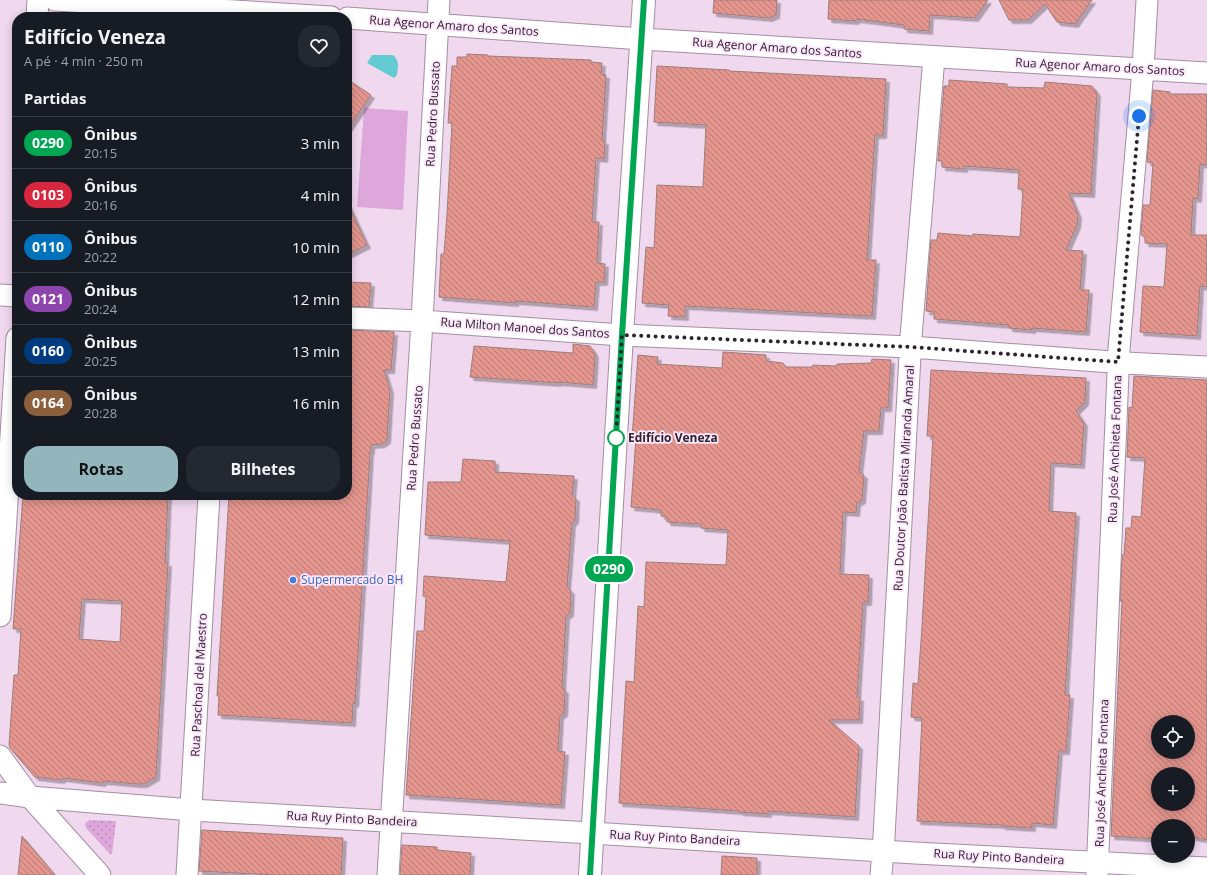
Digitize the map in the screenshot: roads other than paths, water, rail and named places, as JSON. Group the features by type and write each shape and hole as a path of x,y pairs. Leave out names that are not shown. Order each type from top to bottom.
{"street":[{"path":"37,12 38,0"},
{"path":"55,0 273,12"},
{"name":"Rua Pedro Bussato","path":"388,875 422,321 439,0"},
{"path":"590,875 622,335 644,0"},
{"name":"Rua José Anchieta Fontana","path":"1097,868 1118,362 1143,69 1147,0"},
{"name":"Rua Agenor Amaro dos Santos","path":"352,18 642,39 1207,73"},
{"name":"Rua Doutor João Batista Miranda Amaral","path":"881,875 911,347 934,57"},
{"path":"0,295 12,296"},
{"name":"Rua Milton Manoel dos Santos","path":"352,318 422,321 622,335 911,347 1207,367"},
{"path":"0,616 12,420"},
{"name":"Rua Paschoal del Maestro","path":"187,875 192,810 209,500"},
{"path":"0,756 30,797 100,875"},
{"name":"Rua Ruy Pinto Bandeira","path":"0,793 30,797 192,810 883,851 1097,868 1207,868"}],"water":[{"path":"372,55 393,55 398,62 397,75 394,78 367,63"}],"place":[{"name":"Edifício Veneza","path":"616,438"},
{"name":"Supermercado BH","path":"293,580"}]}
